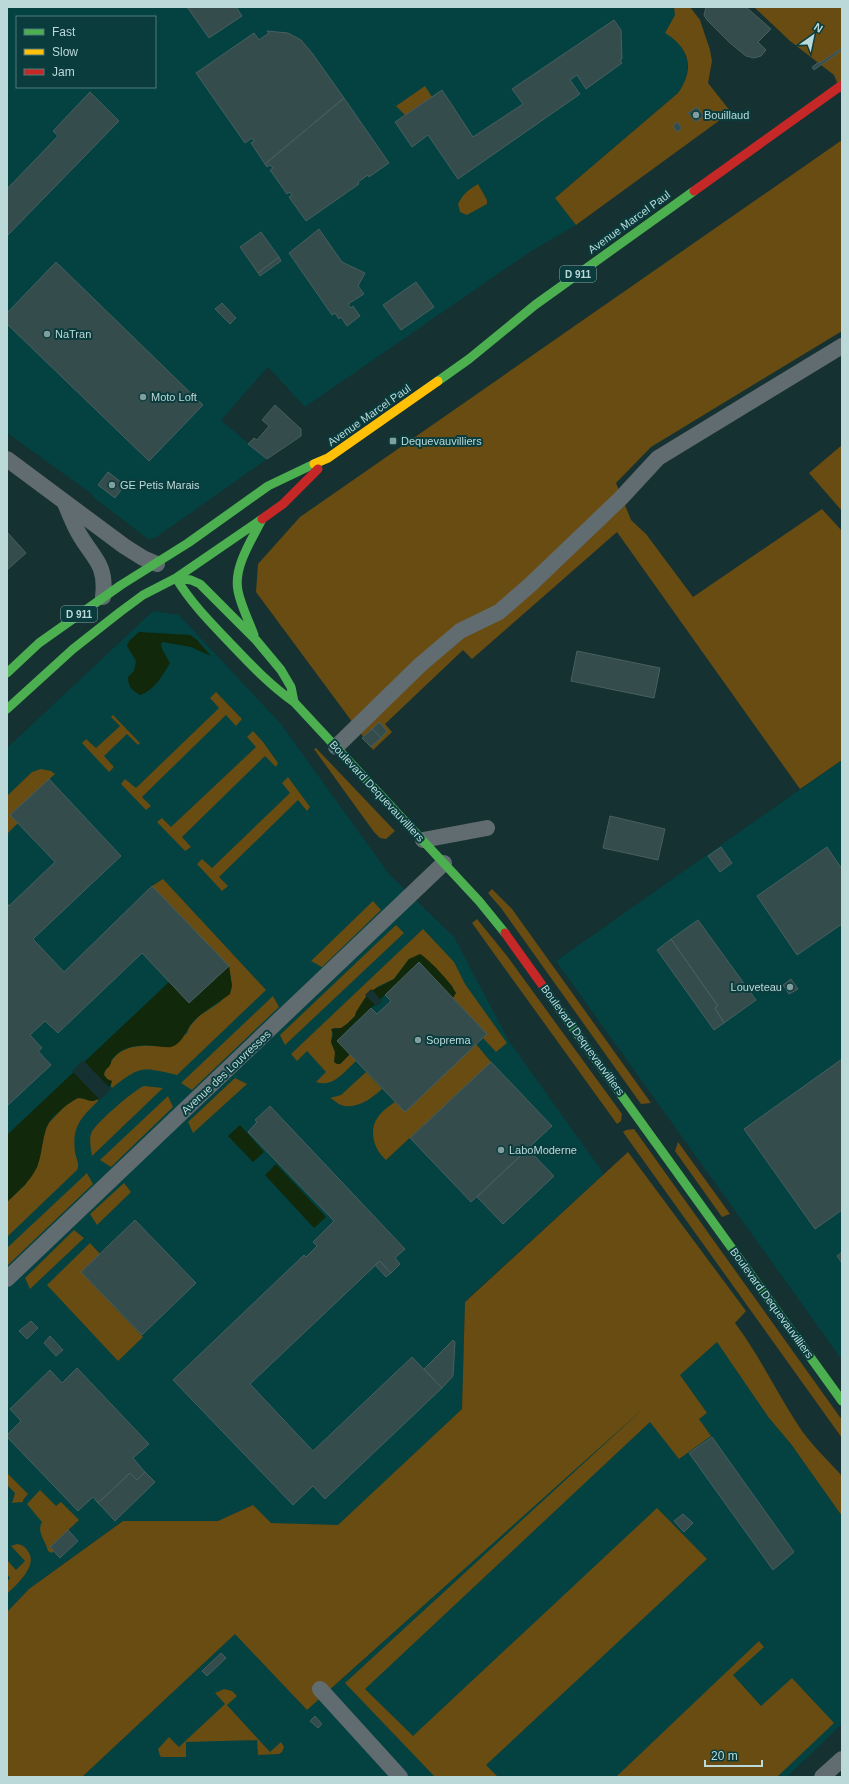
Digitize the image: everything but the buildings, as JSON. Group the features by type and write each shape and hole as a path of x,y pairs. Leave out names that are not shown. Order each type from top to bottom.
{"main road":[{"name":"Avenue Marcel Paul","path":"7,709 73,649 143,595 167,571 268,486 328,458 469,359 535,304 842,85"},
{"name":"Avenue Marcel Paul","path":"7,673 39,643 103,597 167,571 262,519 283,504 328,458"},
{"name":"Boulevard Dequevauvilliers","path":"256,640 238,592 237,582 241,564 262,519"},
{"name":"Boulevard Dequevauvilliers","path":"167,571 200,584 256,640 281,670 291,687 294,702"},
{"name":"Boulevard Dequevauvilliers","path":"167,571 195,606 258,674 276,690 294,702 481,904 531,969 842,1401"}],"street":[{"path":"336,747 420,665 460,631 499,612 530,585 621,498 658,458 842,346"},
{"path":"7,459 124,546 167,571"},
{"path":"65,502 78,532 100,565 104,581 103,597"},
{"path":"423,840 487,828"},
{"name":"Avenue des Louvresses","path":"7,1279 394,913 444,863"},
{"path":"320,1689 400,1777"},
{"path":"822,1777 842,1759"}],"shaded area":[{"path":"7,7 674,7 675,15 665,33 675,38 684,51 687,61 685,82 678,93 555,198 576,225 528,253 305,407 268,367 221,420 267,459 155,538 148,539 93,497 92,494 7,433"},
{"path":"674,7 690,7 700,20 712,61 708,83 731,112 576,225 555,198 678,93 687,76 688,67 685,52 680,45 665,33 675,15"},
{"path":"754,7 842,7 842,95 834,75 790,41"},
{"path":"425,86 432,97 405,115 396,106"},
{"path":"842,140 842,331 651,447 616,483 631,520 646,534 693,597 822,509 842,531 842,760 800,789 617,532 472,659 463,650 385,724 392,732 373,750 256,592 258,564 300,517"},
{"path":"478,184 487,200 487,204 467,215 460,212 458,204 466,192"},
{"path":"842,445 842,511 809,473"},
{"path":"153,611 179,615 281,724 389,874 454,937 509,1041 604,1174 465,1301 462,1409 338,1526 271,1523 253,1505 218,1521 123,1521 29,1589 7,1612 7,748"},
{"path":"139,632 190,635 196,639 211,656 191,647 163,642 161,644 162,649 170,663 154,686 150,690 140,695 133,690 129,683 128,677 134,671 136,661 127,646 129,641"},
{"path":"216,692 242,719 236,726 226,715 142,797 151,806 146,810 121,784 125,779 136,788 219,708 210,698"},
{"path":"113,715 140,743 138,745 127,734 104,756 114,767 109,772 82,743 86,739 96,748 120,726 111,717"},
{"path":"253,731 278,763 276,767 265,756 182,837 191,847 185,851 157,822 162,818 171,827 256,747 247,737"},
{"path":"316,748 395,831 386,839 380,838 374,832 314,749"},
{"path":"842,760 842,1360 556,961"},
{"path":"41,769 51,771 55,774 10,815 18,823 7,834 7,796 32,772"},
{"path":"288,777 310,807 307,811 298,800 219,877 228,886 222,891 197,864 202,859 212,868 290,793 282,783"},
{"path":"163,879 266,990 177,1075 156,1070 142,1070 129,1075 112,1088 111,1081 104,1075 115,1057 129,1048 137,1046 170,1047 187,1033 190,1026 199,1016 220,1002 232,986 229,966 152,886"},
{"path":"492,889 512,909 651,1103 641,1104 501,908 488,893"},
{"path":"373,901 381,910 322,967 311,961"},
{"path":"477,919 507,956 622,1114 621,1121 617,1124 472,923"},
{"path":"396,925 404,933 285,1045 280,1035"},
{"path":"423,929 454,962 465,984 507,1043 496,1052 483,1038 487,1034 453,998 453,987 441,974 409,959 394,979 377,987 363,1001 355,1016 347,1024 341,1028 333,1028 331,1042 340,1064 350,1054 356,1061 343,1074 333,1081 328,1083 316,1082 326,1072 307,1051 297,1061 291,1054"},
{"path":"420,954 434,966 450,984 456,993 453,998 419,963 337,1040 350,1054 340,1064 334,1062 335,1052 331,1042 333,1034 331,1029 341,1028 347,1024 355,1016 369,992 394,979 409,959"},
{"path":"229,966 232,986 230,994 195,1020 178,1043 169,1047 150,1045 138,1046 121,1051 112,1059 110,1065 105,1071 104,1075 107,1079 112,1081 104,1094 94,1101 78,1098 54,1116 47,1127 37,1167 24,1186 7,1202 7,1135 169,982 189,1003"},
{"path":"273,996 279,1007 192,1090 181,1083"},
{"path":"476,1044 491,1062 386,1160 378,1151 373,1134 375,1122 380,1115 395,1102 405,1112"},
{"path":"366,1072 382,1089 374,1096 358,1105 353,1106 341,1105 330,1098 341,1095"},
{"path":"235,1078 247,1084 193,1133 188,1122"},
{"path":"144,1086 163,1088 92,1156 90,1139 93,1130 114,1108"},
{"path":"168,1096 173,1107 111,1167 100,1160"},
{"path":"77,1098 92,1100 97,1099 98,1101 82,1118 76,1129 74,1143 78,1163 77,1170 7,1237 7,1202 25,1185 37,1167 46,1126 64,1107"},
{"path":"240,1125 264,1152 253,1162 228,1136"},
{"path":"634,1129 842,1420 842,1438 623,1132"},
{"path":"678,1142 730,1214 722,1217 675,1151"},
{"path":"628,1152 746,1311 735,1323 803,1432 842,1476 842,1516 791,1444 769,1418 717,1342 680,1375 707,1413 699,1419 711,1436 679,1459 650,1422 365,1689 413,1736 657,1508 707,1559 486,1765 498,1777 435,1777 345,1683 646,1406 307,1710 235,1634 82,1777 7,1777 7,1612 29,1589 123,1521 218,1521 253,1505 271,1523 338,1525 462,1409 465,1302"},
{"path":"276,1164 326,1217 314,1228 265,1175"},
{"path":"87,1173 93,1184 7,1266 7,1248"},
{"path":"124,1183 131,1192 97,1225 90,1214"},
{"path":"74,1230 84,1238 30,1289 25,1278"},
{"path":"90,1243 100,1254 81,1272 143,1337 118,1361 47,1285"},
{"path":"717,1341 769,1418 791,1444 842,1515 842,1724 787,1777 82,1777 235,1633 307,1710"},
{"path":"7,1473 28,1494 23,1502 12,1503 15,1493 7,1485"},
{"path":"40,1490 56,1506 61,1502 79,1520 50,1547 54,1551 52,1553 48,1551 41,1533 40,1526 42,1522 27,1504"},
{"path":"17,1544 21,1545 28,1551 31,1558 30,1564 28,1570 7,1594 7,1582 10,1578 7,1574 7,1560 16,1570 25,1561 11,1546"},
{"path":"759,1641 764,1647 733,1675 761,1706 792,1678 834,1723 777,1777 616,1777"},
{"path":"224,1689 232,1691 237,1696 227,1705 270,1752 281,1742 284,1747 282,1752 279,1754 258,1755 257,1740 186,1742 186,1757 160,1756 158,1749 169,1737 179,1747 225,1704 215,1693"}],"pier":[{"path":"371,989 382,1001 376,1006 365,995"},
{"path":"83,1060 111,1089 100,1100 72,1071"}],"traffic: fast":[{"path":"438,381 469,359 535,305 694,191"},
{"path":"7,673 39,643 121,585 188,543 268,486 314,464"},
{"path":"254,635 241,602 237,582 238,573 244,554 262,519"},
{"path":"7,709 73,649 120,612 143,595 176,578 262,519"},
{"path":"176,578 188,596 246,660 277,689 294,702 479,901 505,933"},
{"path":"176,578 191,580 200,584 256,640 281,670 291,687 294,702"},
{"path":"560,1010 842,1401"}],"traffic: slow":[{"path":"314,464 328,458 438,381"}],"traffic: jam":[{"path":"694,191 842,85"},
{"path":"262,519 283,504 318,469"},
{"path":"505,933 560,1010"}],"place":[{"name":"Bouillaud","path":"696,115"},
{"name":"NaTran","path":"47,334"},
{"name":"Moto Loft","path":"143,397"},
{"name":"Dequevauvilliers","path":"393,441"},
{"name":"GE Petis Marais","path":"112,485"},
{"name":"Louveteau","path":"790,987"},
{"name":"Soprema","path":"418,1040"},
{"name":"LaboModerne","path":"501,1150"}]}
